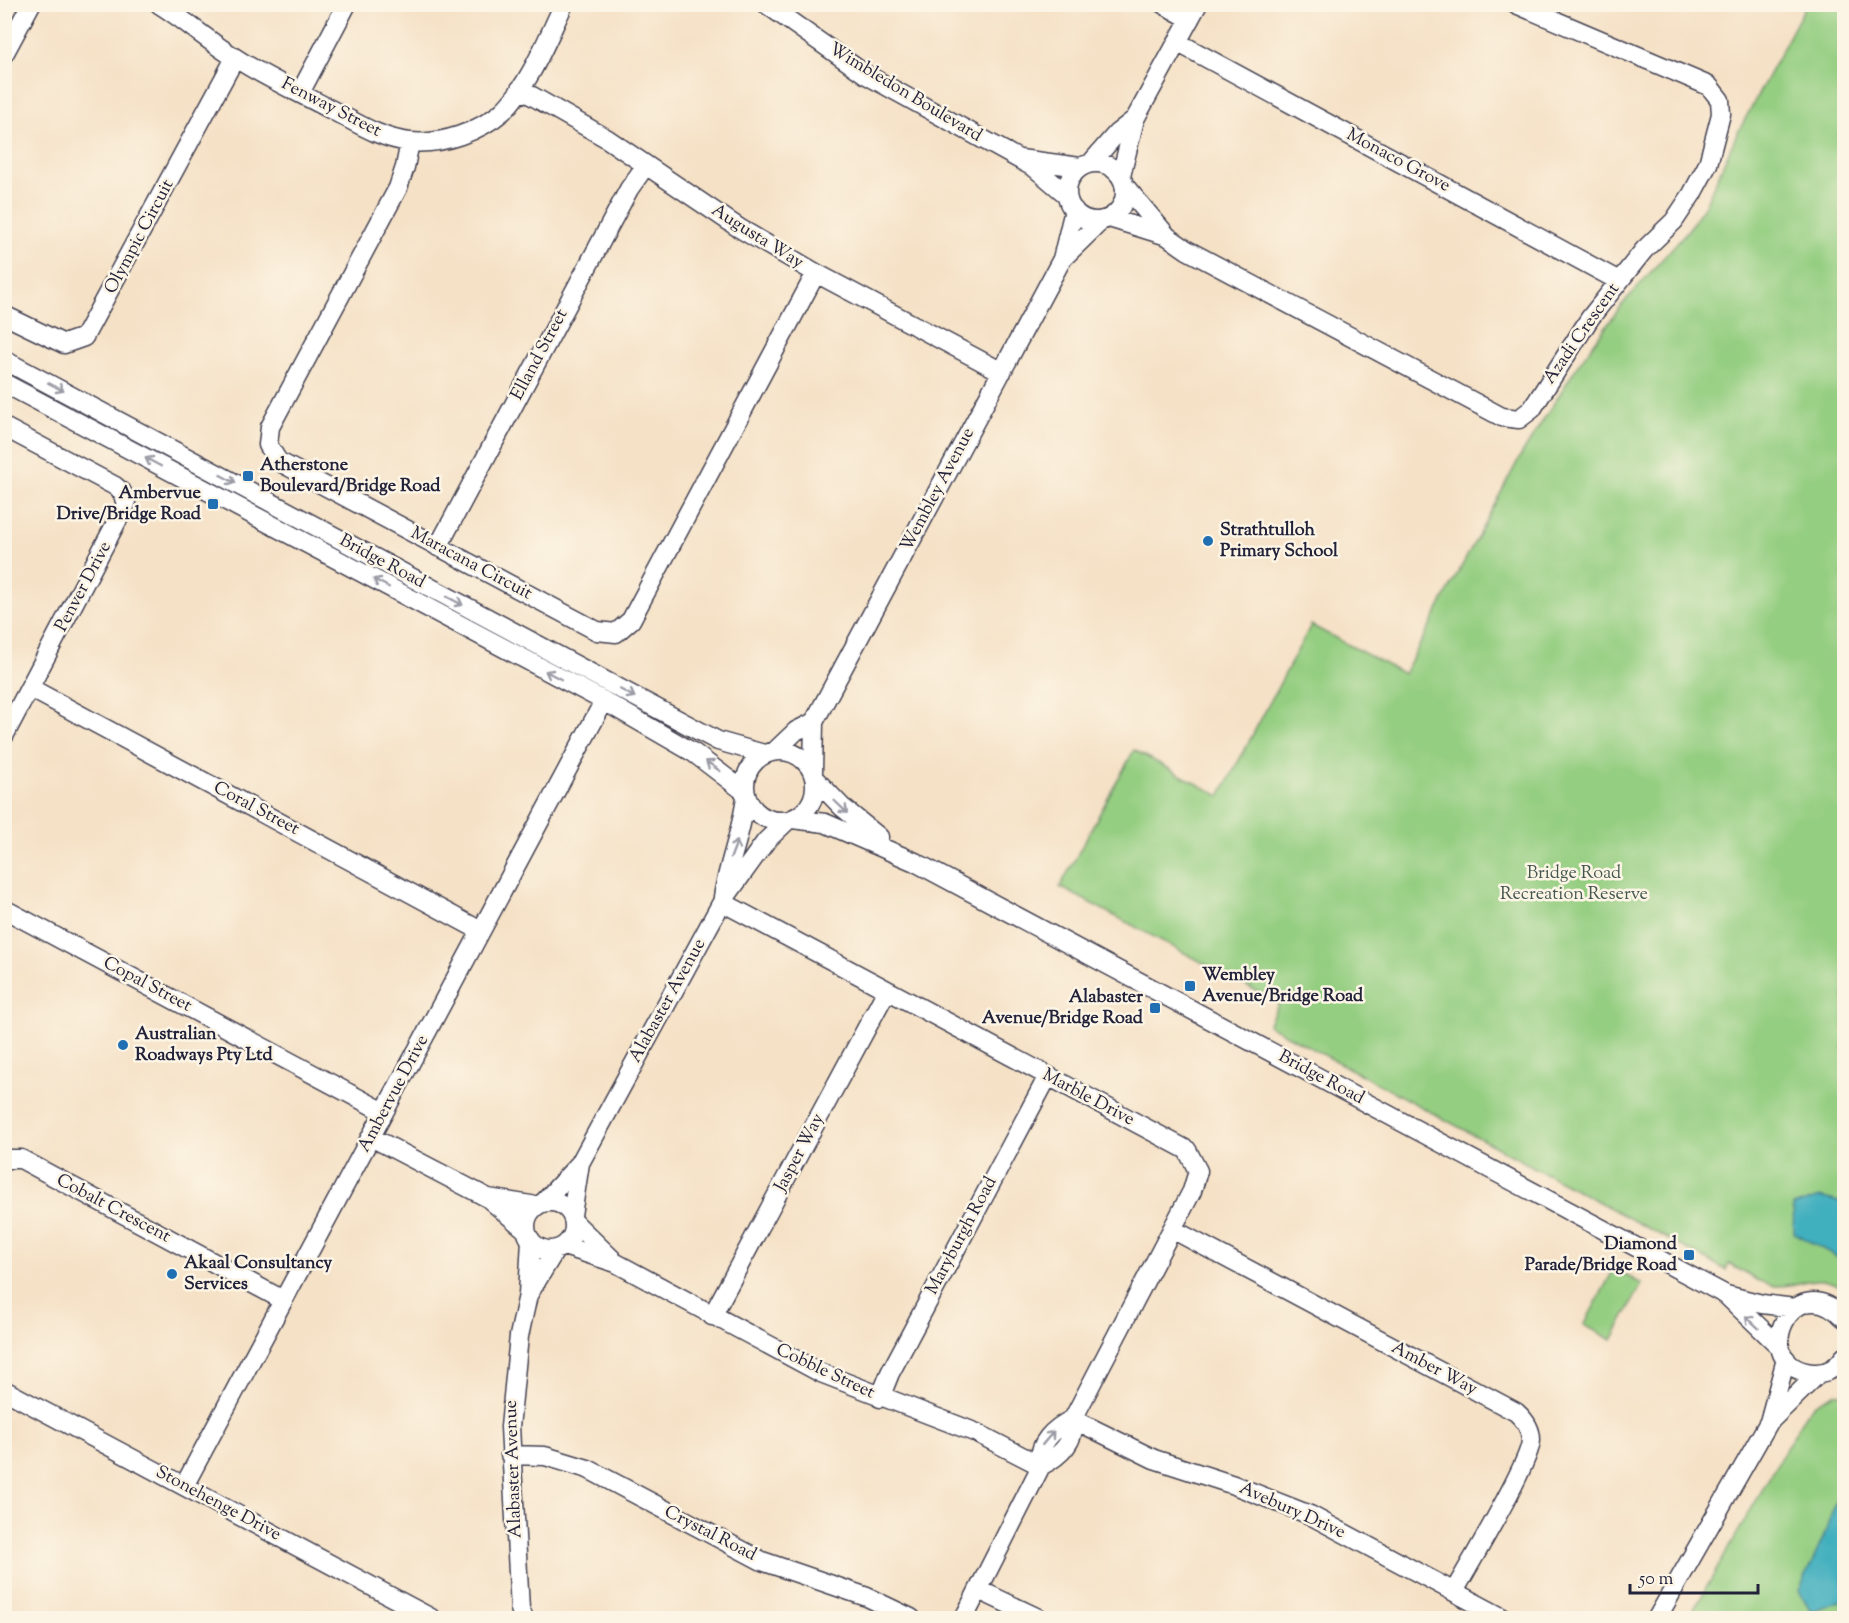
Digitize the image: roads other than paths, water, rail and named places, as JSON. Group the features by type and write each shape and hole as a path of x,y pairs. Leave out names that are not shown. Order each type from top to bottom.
{"street":[{"path":"4,54 31,4"},
{"name":"Fenway Street","path":"159,4 235,58 374,132 410,142 441,140 483,125 503,110 520,89 564,4"},
{"path":"300,93 348,4"},
{"name":"Wimbledon Boulevard","path":"766,4 865,74 1035,168 1070,203"},
{"path":"1135,119 1117,133 1070,179 1070,203 1086,219 1106,219 1124,200 1123,180 1135,119 1194,12 1163,4"},
{"name":"Azadi Crescent","path":"1123,180 1167,236 1187,250 1510,420 1526,416 1590,318 1619,281 1674,221 1692,194 1708,164 1718,134 1721,114 1720,100 1709,86 1698,80 1516,4"},
{"name":"Monaco Grove","path":"1177,42 1619,281"},
{"name":"Olympic Circuit","path":"4,315 64,344 84,337 235,58"},
{"name":"Augusta Way","path":"520,89 606,138 739,228 816,273 1002,372"},
{"name":"Maracana Circuit","path":"410,142 398,188 270,427 268,445 278,460 597,631 609,634 624,629 631,620 816,273"},
{"name":"Wimbledon Boulevard","path":"1016,158 1086,165"},
{"name":"Elland Street","path":"438,547 629,189 646,165"},
{"path":"1086,165 1111,167 1123,180"},
{"name":"Wembley Avenue","path":"1062,259 1070,203"},
{"name":"Azadi Crescent","path":"1106,219 1167,236"},
{"name":"Wembley Avenue","path":"813,775 814,722 1062,259 1106,219"},
{"name":"Bridge Road","path":"4,360 718,741 770,753"},
{"name":"Bridge Road","path":"4,384 604,701 694,753 746,794"},
{"name":"Penver Drive","path":"4,427 115,486 122,492 126,504 4,736"},
{"name":"Coral Street","path":"30,688 482,931"},
{"name":"Ambervue Drive","path":"184,1486 604,701"},
{"name":"Wembley Avenue","path":"770,753 796,731 814,722"},
{"path":"770,753 797,756 813,775 813,798 801,815 789,820 766,819 758,814 746,794 744,783 751,766 770,753"},
{"name":"Bridge Road","path":"813,775 863,826 915,862"},
{"name":"Alabaster Avenue","path":"722,902 727,868 741,828 746,794"},
{"name":"Bridge Road","path":"789,820 825,824 915,862 1726,1295 1783,1353 1794,1368 1818,1374"},
{"name":"Alabaster Avenue","path":"540,1204 580,1163 722,902 765,841 789,820"},
{"name":"Marble Drive","path":"722,902 1187,1150 1195,1163 1197,1177 1172,1229 1073,1419 1053,1432 1041,1448 1039,1456 1041,1466 964,1618"},
{"name":"Copal Street","path":"4,909 384,1112"},
{"name":"Jasper Way","path":"712,1316 887,990"},
{"name":"Maryburgh Road","path":"880,1398 890,1373 1048,1076"},
{"path":"371,1137 488,1198 544,1249 560,1248 573,1236 573,1219 557,1202 540,1204 488,1198"},
{"name":"Cobalt Crescent","path":"4,1159 21,1159 284,1300"},
{"name":"Alabaster Avenue","path":"573,1219 580,1163"},
{"path":"529,1235 528,1216 540,1204"},
{"name":"Cobble Street","path":"573,1219 616,1263"},
{"name":"Amber Way","path":"1172,1229 1516,1412 1523,1420 1531,1437 1524,1462 1454,1592"},
{"name":"Alabaster Avenue","path":"520,1615 510,1455 511,1400 519,1336 528,1295 529,1235"},
{"name":"Alabaster Avenue","path":"528,1295 560,1248"},
{"name":"Cobble Street","path":"560,1248 616,1263 821,1373 880,1398 977,1433 1041,1466"},
{"name":"Bridge Road","path":"1726,1295 1795,1308 1816,1302 1827,1304 1845,1318"},
{"path":"1769,1422 1783,1353 1781,1325 1795,1308"},
{"path":"1657,1618 1769,1422 1818,1374 1842,1364"},
{"name":"Stonehenge Drive","path":"4,1390 431,1618"},
{"name":"Avebury Drive","path":"1073,1419 1155,1459 1234,1485 1310,1515 1503,1618"},
{"name":"Crystal Road","path":"510,1455 545,1456 588,1469 762,1561 867,1597 911,1618"},
{"path":"979,1590 1038,1618"}],"water":[{"path":"1819,1197 1844,1203 1844,1261 1794,1233 1793,1206"},
{"path":"1844,1476 1844,1597 1840,1601 1811,1611 1799,1591 1824,1536"}],"place":[{"name":"Atherstone Boulevard/Bridge Road","path":"248,476"},
{"name":"Ambervue Drive/Bridge Road","path":"213,504"},
{"name":"Strathtulloh Primary School","path":"1208,541"},
{"name":"Wembley Avenue/Bridge Road","path":"1190,986"},
{"name":"Alabaster Avenue/Bridge Road","path":"1155,1008"},
{"name":"Australian Roadways Pty Ltd","path":"123,1045"},
{"name":"Diamond Parade/Bridge Road","path":"1689,1255"},
{"name":"Akaal Consultancy Services","path":"172,1274"}],"park label":[{"name":"Bridge Road Recreation Reserve","path":"1574,884"}]}
